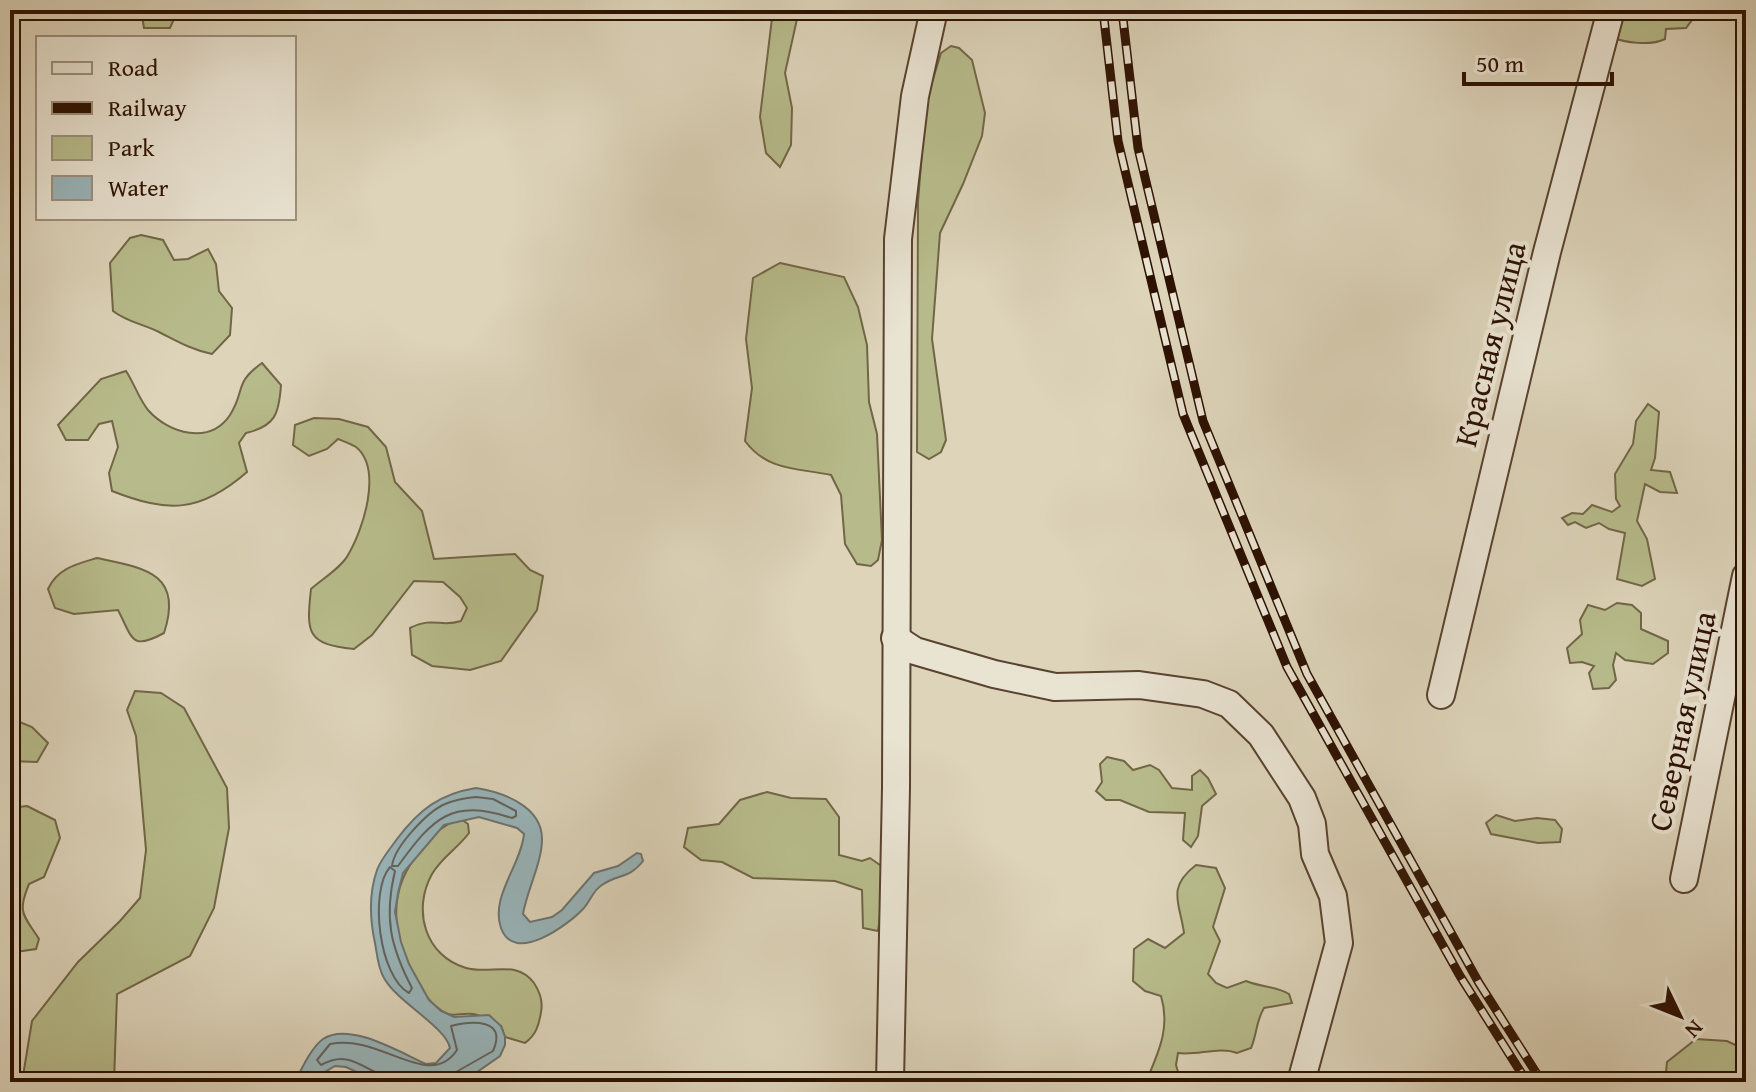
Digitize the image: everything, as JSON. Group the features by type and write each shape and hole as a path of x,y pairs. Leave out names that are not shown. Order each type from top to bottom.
{"street":[{"path":"890,1082 896,788 898,239 915,96 934,10"},
{"name":"Красная улица","path":"1441,695 1547,252 1611,10"},
{"name":"Северная улица","path":"1684,879 1746,576"},
{"path":"895,638 915,651 994,674 1055,687 1139,685 1203,694 1229,704 1261,735 1302,798 1312,824 1315,854 1333,896 1339,943 1301,1082"}],"green space":[{"path":"141,10 177,12 170,28 144,28"},
{"path":"773,10 799,10 785,73 792,108 791,145 780,167 766,153 760,117"},
{"path":"1619,10 1696,10 1686,28 1666,29 1665,39 1645,43 1611,37"},
{"path":"951,46 959,48 972,60 985,113 982,136 940,233 932,339 946,440 941,452 929,459 917,452 918,202 926,102 941,53"},
{"path":"141,235 163,240 174,260 188,259 208,249 216,264 219,291 232,308 230,335 212,354 185,345 113,311 110,263 130,238"},
{"path":"780,263 844,277 858,307 867,345 869,402 877,434 882,540 878,560 871,566 857,564 845,544 841,495 831,475 773,463 745,441 752,388 746,339 753,278"},
{"path":"262,363 281,385 277,411 270,422 246,433 239,443 247,472 198,502 183,505 150,503 112,491 109,473 118,447 112,421 99,424 88,440 66,440 58,425 101,379 126,371 148,410 167,425 189,433 212,430 230,415 243,382"},
{"path":"1648,404 1659,412 1651,470 1670,472 1677,493 1660,492 1645,484 1637,521 1647,539 1655,579 1642,586 1617,579 1625,533 1599,523 1586,528 1575,522 1568,525 1562,518 1572,513 1583,514 1592,505 1612,512 1620,506 1616,499 1615,474 1633,444 1636,421"},
{"path":"314,418 339,419 368,427 386,447 395,482 422,511 434,559 515,554 530,570 543,576 537,610 501,661 470,670 432,666 412,655 410,628 431,622 461,621 467,608 443,582 414,581 372,635 354,649 327,644 313,634 309,617 311,589 348,555 364,516 369,484 364,457 356,447 338,439 327,449 309,456 293,445 295,425"},
{"path":"97,558 144,570 156,577 169,597 164,633 139,641 130,635 118,610 74,614 55,608 48,589 57,576 82,562"},
{"path":"1617,603 1632,605 1641,613 1641,629 1668,641 1668,653 1653,664 1625,660 1616,653 1613,665 1616,680 1609,688 1593,689 1589,673 1594,666 1582,662 1570,663 1567,648 1582,634 1580,620 1588,605 1605,610"},
{"path":"135,691 161,693 184,708 227,788 229,828 214,908 190,956 117,994 114,1082 22,1082 32,1021 78,962 140,898 146,850 136,736 127,710"},
{"path":"10,718 32,727 48,743 37,762 10,761"},
{"path":"1107,757 1124,761 1133,770 1150,765 1159,770 1172,788 1192,790 1192,776 1200,770 1208,778 1216,794 1202,806 1198,836 1191,847 1183,840 1185,813 1149,812 1120,800 1106,800 1096,791 1102,782 1100,764"},
{"path":"767,792 791,798 826,799 839,817 839,855 862,861 870,858 887,870 878,931 863,928 862,890 835,881 753,878 722,862 701,860 684,847 688,828 719,824 740,800"},
{"path":"27,806 55,820 60,838 44,877 29,884 23,901 26,918 39,939 36,949 16,952 10,945 10,808"},
{"path":"1496,815 1515,821 1537,818 1555,820 1562,829 1560,842 1538,843 1491,834 1486,823"},
{"path":"461,819 468,824 469,833 436,868 426,888 423,916 426,930 432,942 452,962 475,970 519,972 534,983 542,1005 541,1012 532,1037 525,1043 505,1037 501,1026 480,1016 452,1015 438,1008 421,987 400,940 396,908 403,877 436,833"},
{"path":"1196,865 1216,868 1225,888 1213,927 1220,941 1208,974 1216,983 1227,988 1246,981 1279,989 1289,994 1292,1003 1264,1008 1251,1048 1237,1053 1223,1050 1178,1053 1176,1065 1181,1082 1137,1082 1148,1077 1160,1047 1164,1007 1161,996 1145,991 1133,981 1134,949 1148,939 1165,948 1184,933 1178,889"},
{"path":"1696,1039 1727,1041 1746,1050 1746,1082 1665,1082 1667,1062"}],"water":[{"path":"476,788 519,803 528,809 540,827 540,857 523,914 530,922 552,917 562,910 594,873 618,866 637,853 641,854 643,861 628,874 599,887 583,909 554,932 529,942 517,943 508,938 501,928 499,916 503,893 524,834 517,828 479,817 444,825 403,873 395,912 401,942 429,1000 441,1011 454,1017 489,1015 501,1026 505,1045 500,1056 477,1072 450,1082 378,1082 346,1067 335,1066 325,1072 320,1082 295,1082 315,1048 323,1039 334,1034 360,1036 426,1064 436,1063 450,1048 440,1032 399,996 384,978 373,934 372,897 374,879 381,862 413,820 441,799"}],"railway":[{"path":"1103,10 1118,141 1183,414 1287,667 1460,976 1527,1082"},
{"path":"1122,10 1138,148 1203,421 1307,674 1479,983 1542,1082"}]}
